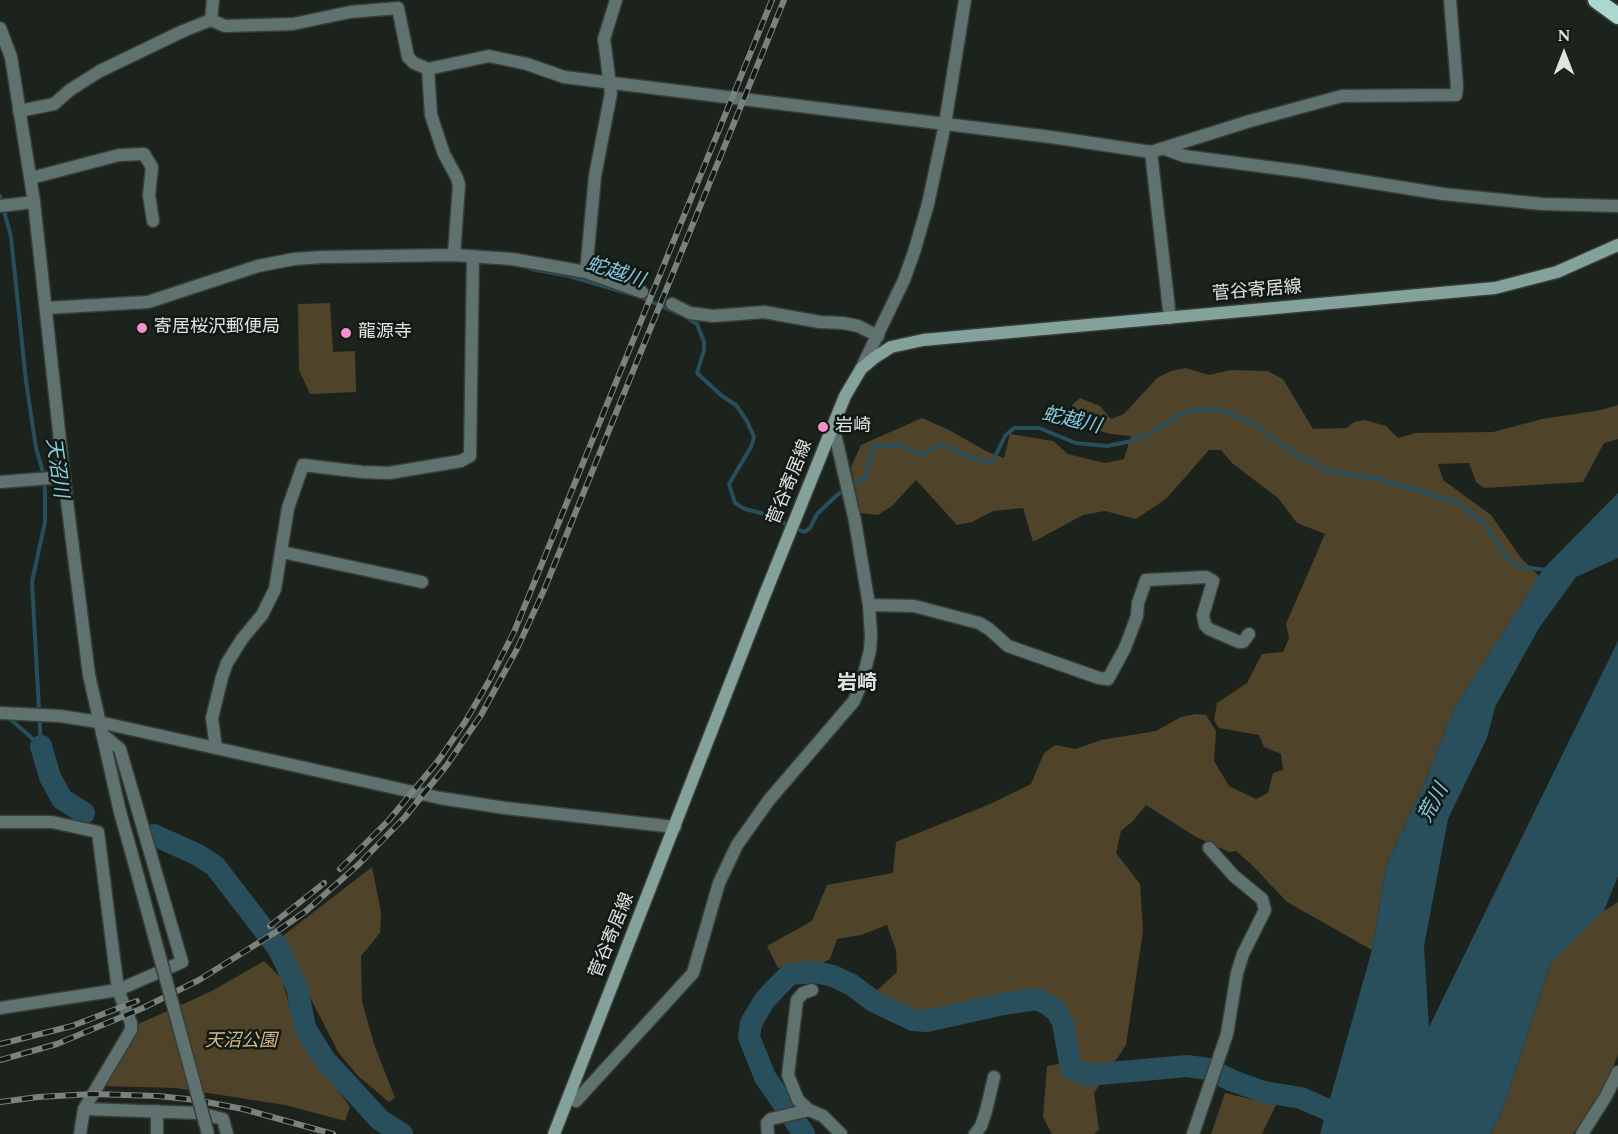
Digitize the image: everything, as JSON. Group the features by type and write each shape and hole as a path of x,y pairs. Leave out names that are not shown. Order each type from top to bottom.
{"highway":[{"path":"1596,0 1618,16"}],"main road":[{"name":"菅谷寄居線","path":"554,1134 767,589 845,396 861,369 891,347 906,343 1495,288 1557,272 1618,245"}],"street":[{"path":"211,20 213,0"},
{"path":"586,272 595,176 611,84 604,39 616,0"},
{"path":"861,369 878,336 914,252 928,204 945,124 965,0"},
{"path":"20,111 54,104 70,90 100,71 211,20 225,26 293,24 398,4 408,57 414,63 428,69 489,56 527,64 564,77 611,84 733,97 1151,152 1250,121 1342,96 1456,95 1450,0"},
{"path":"0,28 11,57 31,178 64,477 89,675 131,851 208,1134"},
{"path":"428,69 431,115 444,154 459,185 454,255"},
{"path":"1166,149 1184,156 1443,194 1542,204 1618,206"},
{"path":"1151,152 1170,318"},
{"path":"31,178 119,155 144,154 152,167 149,195 153,221"},
{"path":"0,206 34,202"},
{"path":"46,308 148,302 258,266 294,259 454,255 522,260 586,272 642,292"},
{"path":"216,748 212,718 222,677 227,663 242,639 262,615 275,590 288,508 303,465 389,473 461,461 470,456 473,256"},
{"path":"672,304 690,313 713,316 764,312 820,322 843,322 858,326 878,336"},
{"path":"569,1097 576,1101 693,973 718,883 736,845 769,800 854,701 862,682 872,636 869,605 855,520 833,425"},
{"path":"0,482 64,477"},
{"path":"282,552 422,582"},
{"path":"869,605 914,606 979,623 1008,646 1099,678 1107,678 1113,673 1125,648 1137,616 1138,603 1146,580 1206,577 1213,581 1203,615 1205,625 1239,642 1243,642 1250,634"},
{"path":"0,713 99,722 441,798 504,808 675,827"},
{"path":"0,1008 118,990 182,962 120,749 102,734"},
{"path":"0,822 52,822 98,832 118,990 129,1014 130,1030 84,1109 80,1134"},
{"path":"1193,1134 1227,1034 1237,973 1243,954 1265,910 1262,899 1234,876 1209,848"},
{"path":"805,1112 788,1075 797,1000 803,993 812,990"},
{"path":"1582,1134 1618,1072"},
{"path":"975,1134 981,1126 994,1077"},
{"path":"84,1109 199,1113 223,1119 227,1134"},
{"path":"157,1111 157,1134"},
{"path":"768,1134 767,1122 805,1112 823,1116 841,1134"}],"green space":[{"path":"330,303 333,352 355,351 356,392 310,394 299,370 298,304"},
{"path":"1186,368 1209,375 1231,370 1267,371 1283,379 1313,429 1347,428 1354,422 1365,420 1386,426 1398,438 1416,433 1493,432 1542,419 1601,410 1618,405 1618,439 1604,443 1583,482 1484,488 1476,482 1469,463 1438,464 1443,480 1491,515 1521,558 1539,576 1454,709 1424,784 1386,866 1372,950 1287,902 1236,851 1229,852 1196,837 1146,805 1121,831 1116,853 1140,884 1143,931 1126,1045 1094,1093 1099,1130 1094,1134 1052,1134 1043,1117 1047,1066 1065,1063 1070,1037 1064,1015 1058,1005 1045,998 1027,997 1018,992 928,1018 898,1011 872,995 897,972 896,950 887,925 861,935 837,939 830,959 824,962 778,968 767,946 812,921 827,885 893,873 896,842 990,804 1031,784 1044,753 1055,745 1076,749 1101,740 1156,731 1181,717 1206,715 1216,731 1214,761 1229,786 1256,799 1268,793 1273,773 1283,770 1281,754 1264,747 1259,735 1219,728 1214,720 1217,703 1247,683 1262,654 1283,652 1289,638 1286,624 1325,534 1297,523 1278,498 1232,463 1221,450 1209,450 1166,499 1136,519 1105,511 1083,515 1033,542 1023,508 993,511 972,522 957,525 916,480 892,506 878,515 860,513 851,467 861,445 922,418 1004,458 1010,434 1053,441 1068,454 1105,463 1124,459 1131,436 1084,427 1072,405 1080,398 1100,406 1111,419 1124,414 1157,378 1171,371"},
{"path":"372,867 381,912 380,933 361,956 362,1001 374,1044 395,1098 389,1102 358,1076 338,1052 280,938"},
{"path":"1618,902 1618,1055 1609,1077 1573,1134 1490,1134 1503,1110 1550,964 1604,911"},
{"name":"天沼公園","path":"264,961 282,979 297,1033 350,1107 345,1121 285,1105 176,1088 103,1086 136,1025 210,992"},
{"path":"1225,1093 1276,1105 1262,1134 1211,1134"}],"water":[{"name":"荒川","path":"1618,493 1618,558 1576,577 1539,628 1495,707 1487,738 1448,819 1424,946 1429,1027 1618,641 1618,876 1604,911 1550,964 1503,1110 1490,1134 1320,1134 1372,950 1386,866 1424,784 1454,709 1544,568"}],"waterway":[{"name":"天沼川","path":"0,196 11,237 26,381 45,492 45,522 32,582 41,746"},
{"name":"蛇越川","path":"531,269 569,276 641,297 679,314"},
{"name":"蛇越川","path":"686,317 697,324 704,342 697,373 722,396 736,405 754,437 751,447 729,484 735,503 804,532 810,528 817,514 837,495 866,476 874,445 902,446 923,455 938,444 985,462 993,461 1005,436 1014,428 1039,428 1076,443 1107,446 1132,441 1156,430 1184,412 1203,409 1220,410 1254,424 1298,456 1327,470 1383,480 1459,503 1485,525 1506,556 1517,566 1546,570"},
{"path":"8,717 41,746"},
{"path":"41,746 50,777 62,799 84,813"},
{"path":"154,835 198,855 215,866 278,948 297,987 305,1028 325,1060 380,1120 402,1134"},
{"path":"804,1134 765,1077 749,1037 751,1023 764,1001 790,974 816,972 833,976 852,985 873,1001 913,1020 927,1021 1037,999 1058,1013 1063,1023 1071,1068 1088,1075 1187,1066 1208,1069 1264,1092 1301,1098 1383,1134"}],"railway":[{"path":"340,869 389,820 438,761 465,722 514,632 772,0"},
{"path":"0,1060 57,1044 143,1008 199,980 279,930 306,911 359,864 405,817 447,765 481,715 516,651 544,590 784,0"},
{"path":"270,926 324,883"},
{"path":"0,1044 72,1026 137,1001"},
{"path":"0,1102 93,1094 158,1096 243,1109 333,1134"}],"place":[{"name":"寄居桜沢郵便局","path":"142,328"},
{"name":"龍源寺","path":"346,333"},
{"name":"岩崎","path":"823,427"}],"district":[{"name":"岩崎","path":"857,685"}]}
